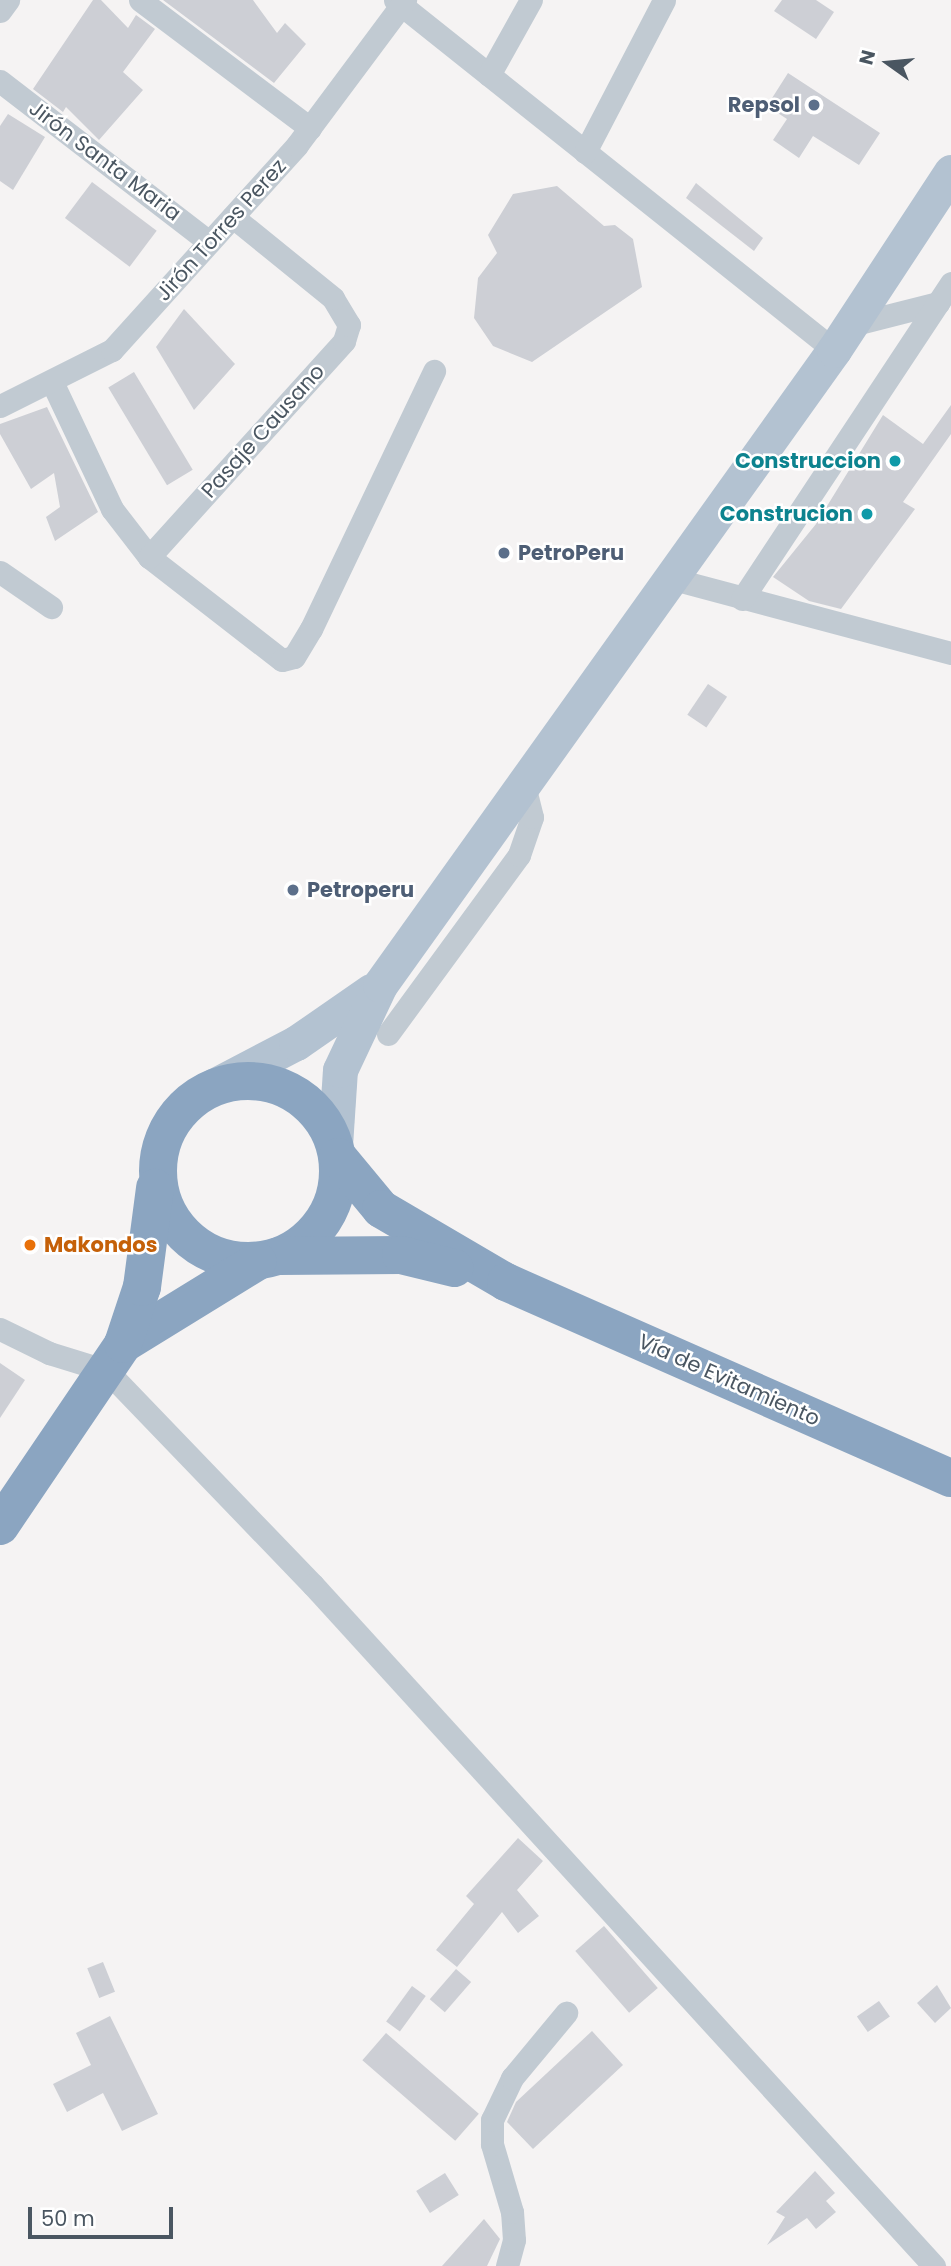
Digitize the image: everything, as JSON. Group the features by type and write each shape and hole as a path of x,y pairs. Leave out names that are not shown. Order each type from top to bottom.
{"highway":[{"path":"0,1526 115,1358 152,1238 157,1167 171,1122 204,1091 256,1080 282,1087 306,1100 336,1151 337,1188 326,1217 306,1241 269,1258 115,1358"},
{"name":"Vía de Evitamiento","path":"336,1151 381,1209 506,1282 951,1478"},
{"path":"157,1167 161,1198 176,1226 191,1240 227,1259 269,1258"},
{"name":"Vía de Evitamiento","path":"269,1258 401,1255 506,1282"}],"main road":[{"path":"336,1151 340,1070 380,985 843,338 951,172"},
{"path":"204,1091 287,1049 380,985"}],"street":[{"path":"0,11 8,0"},
{"path":"140,0 310,128"},
{"path":"489,75 531,0"},
{"path":"585,152 664,0"},
{"path":"400,2 585,152 843,338 938,303"},
{"name":"Jirón Torres Perez","path":"2,403 53,384 112,350 310,128 400,2"},
{"name":"Jirón Santa Maria","path":"0,80 209,242"},
{"name":"Pasaje Causano","path":"149,557 344,341 349,325 333,298 233,217"},
{"path":"742,598 951,282"},
{"path":"53,384 112,509 149,557 268,654 282,660 294,657 434,371"},
{"path":"0,572 51,607"},
{"path":"673,579 951,653"},
{"path":"388,1034 519,855 532,817 524,785"},
{"path":"0,1329 49,1353 115,1358 313,1585 934,2266"},
{"path":"507,2266 514,2240 492,2144 492,2120 512,2078 566,2013"}],"building":[{"path":"93,0 101,0 128,28 136,15 155,29 123,72 143,90 99,140 66,107 63,112 33,89"},
{"path":"163,0 253,0 277,33 285,23 306,44 274,83"},
{"path":"782,0 816,0 834,12 816,39 774,11"},
{"path":"788,73 880,133 859,165 813,136 799,158 773,140 787,119 767,106"},
{"path":"8,114 45,137 13,190 0,181 0,126"},
{"path":"92,182 157,231 130,267 65,218"},
{"path":"696,183 763,238 754,251 686,198"},
{"path":"557,186 604,226 615,225 633,239 642,287 532,362 493,346 474,318 478,278 497,253 488,235 513,194"},
{"path":"184,309 235,364 194,410 156,347"},
{"path":"134,372 193,470 167,485 108,387"},
{"path":"951,405 951,434 903,502 915,509 841,609 809,601 773,577 816,524 883,415 923,444"},
{"path":"47,407 98,512 55,541 46,517 60,507 54,473 31,489 0,434 0,424"},
{"path":"708,684 727,697 706,728 687,715"},
{"path":"0,1363 25,1380 0,1418"},
{"path":"518,1838 543,1861 517,1890 539,1916 518,1933 502,1912 457,1967 436,1950 474,1904 466,1896"},
{"path":"604,1926 658,1988 629,2013 575,1951"},
{"path":"103,1962 115,1992 99,1998 87,1968"},
{"path":"456,1969 471,1982 445,2012 430,1999"},
{"path":"937,1985 951,2008 935,2023 917,2003"},
{"path":"412,1986 426,1996 400,2032 386,2022"},
{"path":"879,2001 890,2017 868,2032 857,2016"},
{"path":"110,2016 158,2114 122,2131 103,2093 67,2112 53,2084 91,2065 76,2033"},
{"path":"592,2031 623,2065 533,2149 507,2122 516,2102"},
{"path":"386,2033 479,2114 455,2141 362,2060"},
{"path":"815,2171 835,2193 826,2201 836,2212 816,2229 807,2218 767,2245 785,2217 776,2212"},
{"path":"445,2173 459,2195 430,2213 416,2191"},
{"path":"484,2219 500,2239 487,2266 442,2266"}],"place":[{"name":"Repsol","path":"814,105"},
{"name":"Construccion","path":"895,461"},
{"name":"Construcion","path":"867,514"},
{"name":"PetroPeru","path":"504,553"},
{"name":"Petroperu","path":"293,890"},
{"name":"Makondos","path":"30,1245"}]}
